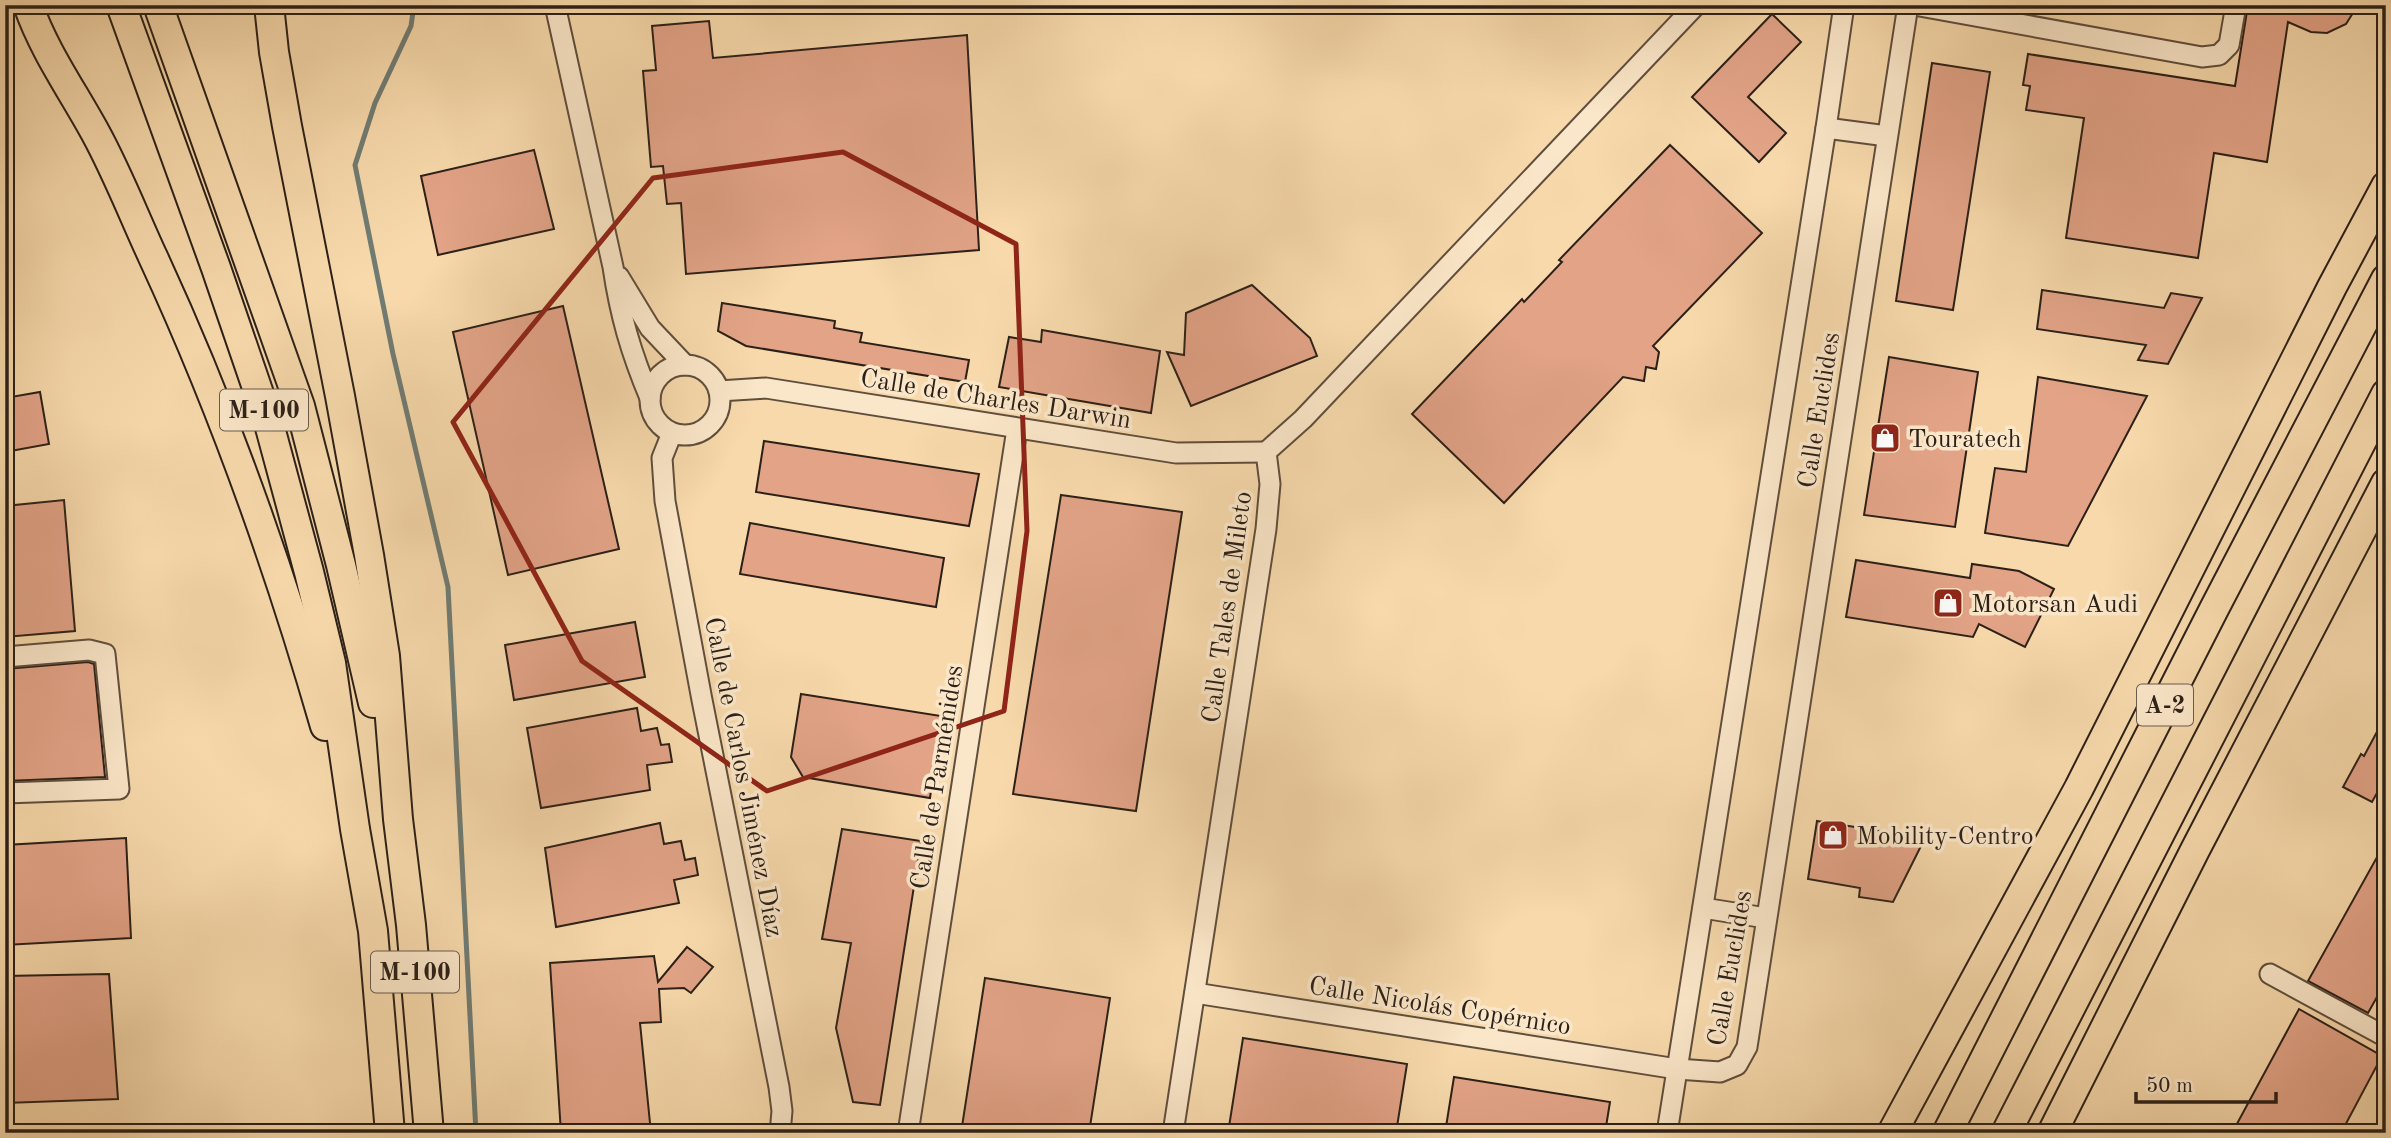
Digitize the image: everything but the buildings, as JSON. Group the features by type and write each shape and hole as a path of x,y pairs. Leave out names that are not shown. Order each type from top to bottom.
{"highway":[{"path":"29,5 39,34 97,134 230,437 281,581 355,829"},
{"name":"M-100","path":"121,5 268,420 331,663 373,931 390,1133"},
{"name":"M-100","path":"158,5 300,406 364,660 398,819 411,925 429,1133"},
{"path":"269,5 274,52 369,555 384,656 398,819"},
{"path":"274,52 280,15 285,5"},
{"path":"2332,287 2386,161"},
{"path":"1892,1133 2079,788 2332,287 2386,186"},
{"name":"A-2","path":"1947,1133 2214,609 2386,279"},
{"name":"A-2","path":"2006,1133 2386,394"},
{"path":"2052,1133 2194,850 2384,487"}],"street":[{"path":"555,5 613,267 619,307 628,341 650,398 652,413 660,425 672,433 687,435 702,431 713,421 719,407 719,391 712,378 700,368 685,365 668,370 655,382 650,398"},
{"path":"1266,452 1303,419 1696,5"},
{"name":"Calle Euclides","path":"1844,5 1677,1069 1720,1072 1737,1065 1747,1047 1908,5"},
{"path":"1914,5 2202,57 2219,55 2229,45 2236,5"},
{"path":"1826,128 1887,136"},
{"path":"613,267 650,328 685,365"},
{"name":"Calle de Charles Darwin","path":"719,391 766,388 1176,453 1266,452"},
{"name":"Calle de Parménides","path":"908,1133 1017,429"},
{"name":"Calle de Carlos Jiménez Díaz","path":"672,433 662,458 665,501 779,1087 782,1111 780,1133"},
{"name":"Calle Tales de Mileto","path":"1173,1133 1266,529 1270,484 1266,452"},
{"path":"5,657 89,650 105,654 119,789 5,793"},
{"path":"1703,908 1766,918"},
{"path":"2270,974 2386,1037"},
{"name":"Calle Nicolás Copérnico","path":"1195,993 1677,1069"},
{"path":"1667,1133 1677,1069"}],"highlighted area":[{"path":"843,152 1016,244 1027,531 1004,711 767,791 582,661 453,422 653,178"}],"waterway":[{"path":"414,5 411,26 375,103 355,165 393,354 448,587 476,1133"}],"place":[{"name":"Touratech","path":"1885,438"},
{"name":"Motorsan Audi","path":"1948,603"},
{"name":"Mobility-Centro","path":"1833,835"}]}
